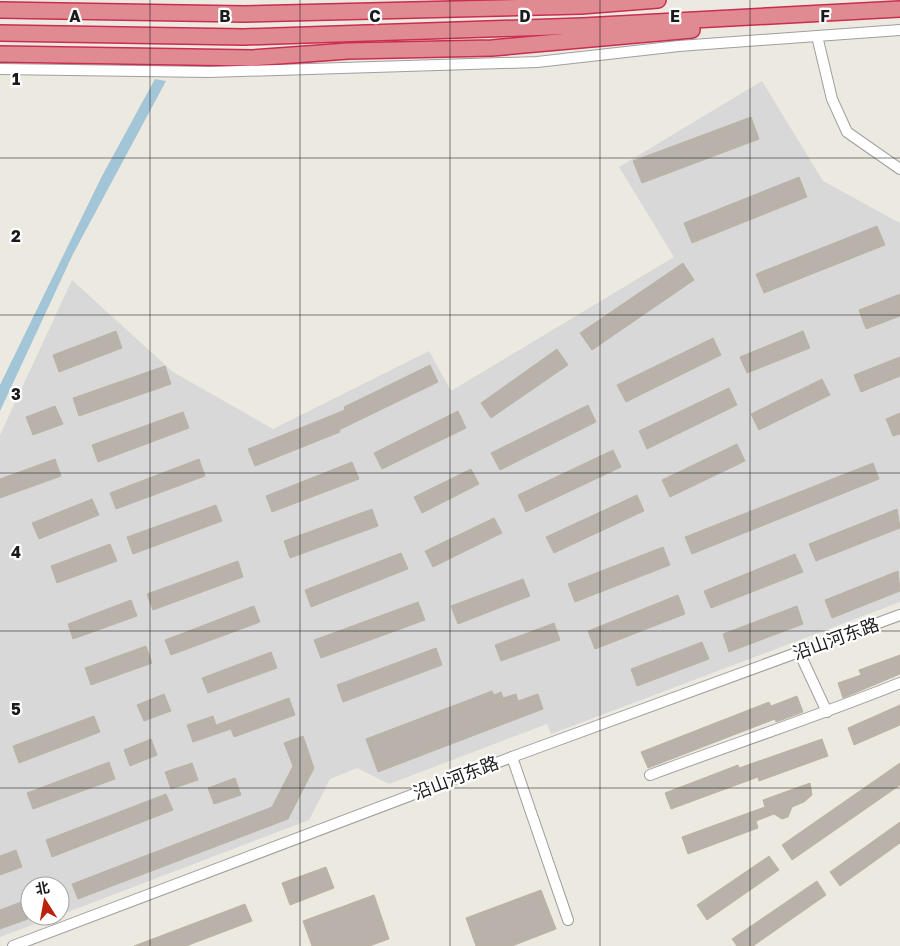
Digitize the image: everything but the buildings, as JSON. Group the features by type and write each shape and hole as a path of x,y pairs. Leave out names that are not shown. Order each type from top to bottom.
{"highway":[{"path":"0,10 244,14 581,6 658,0"},
{"path":"0,33 244,38 582,26 900,9"},
{"path":"0,54 252,58 348,51 492,48 677,32 791,16"}],"street":[{"path":"0,69 209,72 537,62 679,46 900,30"},
{"path":"817,36 832,99 847,132 900,169"},
{"name":"沿山河东路","path":"13,946 512,757 900,615"},
{"path":"799,652 827,712"},
{"path":"650,775 827,712 900,682"},
{"path":"512,757 568,920"}],"shaded area":[{"path":"762,81 823,181 900,223 900,602 551,734 547,724 389,784 357,768 330,779 309,820 70,911 70,876 20,876 20,926 29,926 0,937 0,435 72,280 173,372 273,429 429,351 451,391 674,257 619,167"}],"water":[{"path":"155,79 166,81 73,254 0,411 0,385 102,176"}]}
